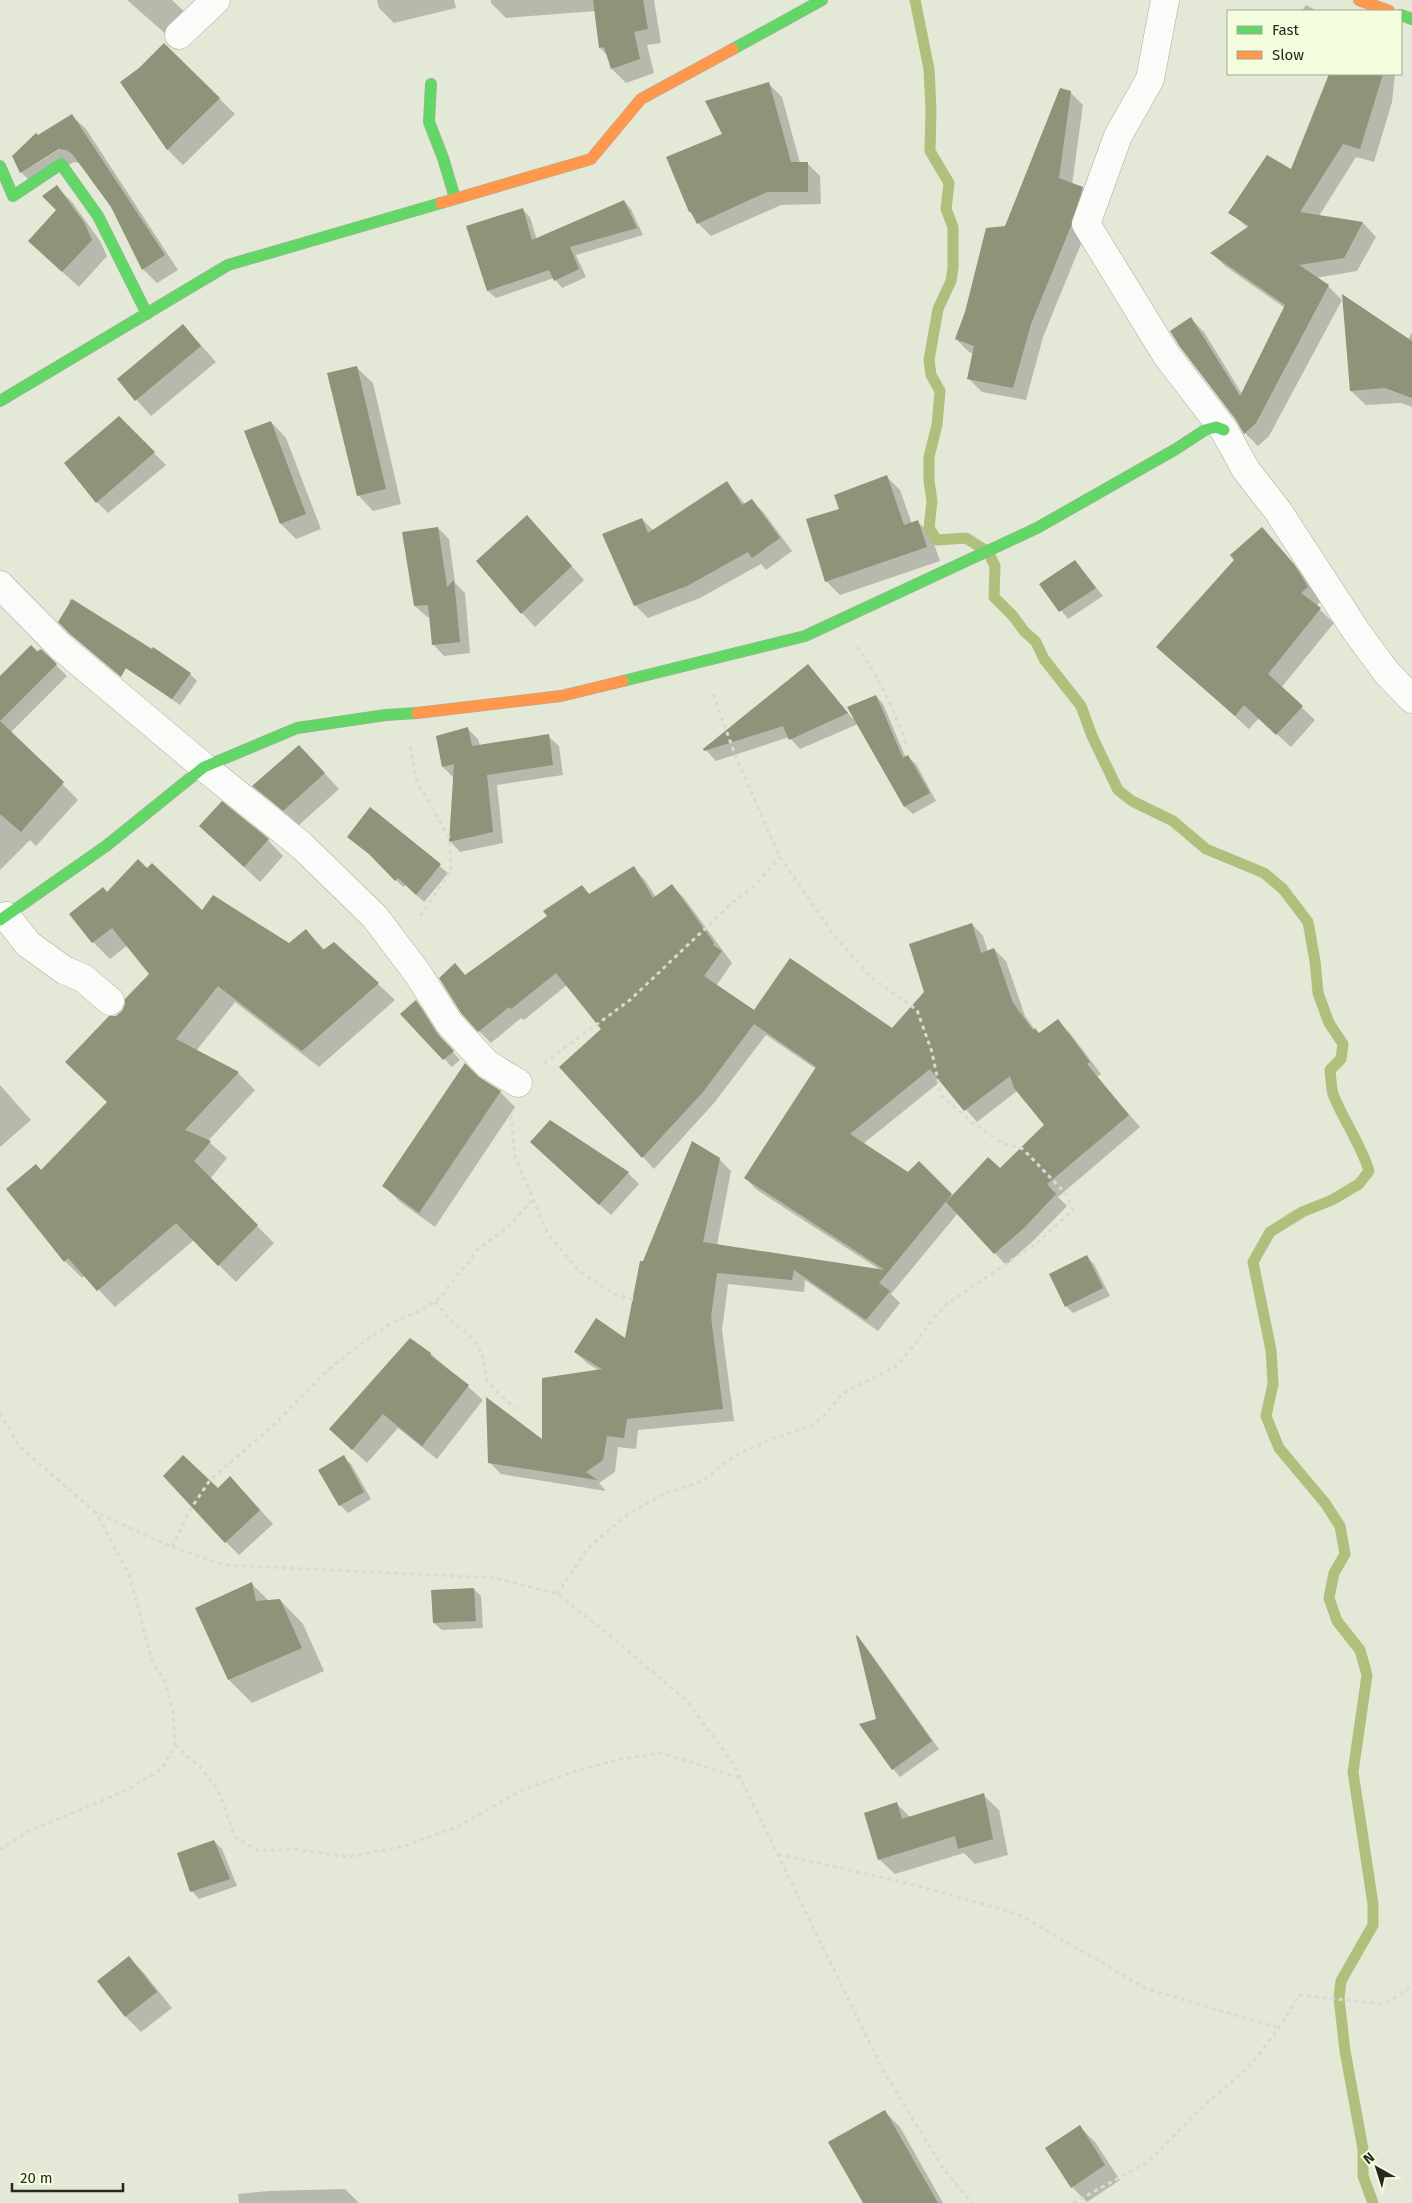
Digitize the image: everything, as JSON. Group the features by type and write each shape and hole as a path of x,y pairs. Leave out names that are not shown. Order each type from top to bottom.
{"street":[{"path":"179,35 216,0"},
{"path":"0,401 228,265 591,159 641,99 822,0"},
{"path":"1165,0 1150,79 1118,136 1086,224 1167,356 1224,430 1246,470 1283,519 1356,631 1386,672 1412,699"},
{"path":"1359,0 1391,9"},
{"path":"431,84 429,122 444,158 455,198"},
{"path":"0,166 13,196 60,164 98,216 147,314"},
{"path":"110,1001 83,978 64,970 28,944 3,918 106,846 204,767 297,728 386,715 403,715 561,696 805,636 1037,528 1206,430 1216,426 1224,430"},
{"path":"0,584 60,646 204,767 302,846 375,917 402,951 449,1023 487,1064 518,1084"}],"path":[{"path":"836,622 868,661 902,731 907,748"},
{"path":"557,1594 587,1549 628,1514 664,1494 703,1481 734,1456 771,1439 811,1426 825,1415 843,1393 895,1368 914,1346 927,1326 947,1304 1038,1243 1073,1210 1066,1194 1022,1149 1002,1143 971,1122 941,1095 932,1052 916,1010 872,978 833,934 780,856 735,755 702,662"},
{"path":"402,951 423,910 451,871 450,839 417,782 403,715"},
{"path":"634,1300 614,1294 579,1271 548,1234 515,1156 510,1121 513,1095 518,1084 630,1000 732,902 755,885 780,856"},
{"path":"172,1547 190,1510 210,1480 274,1425 310,1387 346,1354 391,1323 435,1302 443,1295 476,1251 509,1226 534,1198"},
{"path":"435,1302 456,1325 473,1338 482,1353 487,1381 516,1409"},
{"path":"0,1413 19,1446 95,1512 172,1547 226,1565 496,1578 557,1594 613,1638 687,1701 733,1763 882,2068 942,2167 972,2203"},
{"path":"0,1850 27,1832 125,1791 162,1769 175,1745 173,1713 165,1682 152,1661 130,1577 95,1512"},
{"path":"175,1745 201,1768 218,1790 236,1837 259,1851 294,1849 348,1857 404,1846 457,1827 520,1792 575,1771 620,1759 662,1753 741,1778"},
{"path":"777,1854 911,1884 1018,1914 1147,1989 1279,2028"},
{"path":"1073,2203 1148,2162 1202,2108 1249,2067 1279,2028 1299,1995 1384,2004 1412,1987"}],"building":[{"path":"593,0 643,0 648,29 634,32 640,59 611,69 604,47 599,48"},
{"path":"164,43 220,98 167,150 120,82 139,68"},
{"path":"1329,75 1383,75 1360,149 1343,144 1300,212 1363,222 1344,258 1299,265 1329,285 1256,423 1244,434 1236,420 1170,331 1191,317 1240,396 1285,305 1210,253 1249,226 1228,213 1267,155 1291,169"},
{"path":"769,82 791,162 808,162 808,192 767,192 697,224 691,212 689,212 666,157 722,134 705,101"},
{"path":"1060,88 1071,91 1059,178 1083,187 1071,226 1031,324 1013,388 967,379 974,346 955,339 965,312 986,228 1005,226"},
{"path":"72,114 165,255 142,270 111,207 73,155 67,150 59,149 20,173 12,156 36,133 38,135"},
{"path":"57,185 85,224 92,240 62,272 28,241 56,210 42,196"},
{"path":"624,200 637,228 570,247 579,269 554,281 549,270 487,291 466,226 523,208 532,240"},
{"path":"1342,294 1412,341 1412,398 1385,388 1350,391"},
{"path":"183,324 201,346 135,401 117,379"},
{"path":"357,366 386,489 357,496 327,373"},
{"path":"119,416 155,452 96,503 64,463"},
{"path":"271,421 306,514 280,524 244,431"},
{"path":"887,475 904,525 918,520 927,547 825,582 806,519 839,509 834,495"},
{"path":"727,481 742,505 752,499 780,538 752,558 748,552 687,586 634,606 602,534 642,518 648,533"},
{"path":"527,515 572,566 521,614 476,561"},
{"path":"438,527 447,587 454,580 460,642 432,645 428,605 414,606 402,532"},
{"path":"1262,527 1294,564 1308,587 1301,593 1321,608 1268,674 1303,706 1276,735 1244,705 1235,716 1156,647 1234,560 1230,555"},
{"path":"1075,560 1096,588 1059,612 1039,584"},
{"path":"72,599 152,649 153,647 191,673 172,699 126,668 121,677 58,622"},
{"path":"31,645 38,652 41,649 57,664 0,721 0,676"},
{"path":"808,664 848,713 789,740 783,726 704,751 703,749"},
{"path":"876,695 903,758 908,755 930,793 904,807 847,707"},
{"path":"0,721 64,782 21,832 0,814"},
{"path":"468,727 472,746 549,734 553,765 487,775 493,832 449,842 454,764 442,767 436,736"},
{"path":"299,745 325,773 283,811 252,786"},
{"path":"222,801 269,839 244,867 199,826"},
{"path":"370,807 441,864 416,895 398,878 395,881 369,854 347,837"},
{"path":"138,859 147,868 152,863 202,910 213,895 289,943 306,929 323,950 334,942 379,983 302,1051 218,986 176,1039 239,1072 185,1130 211,1141 194,1161 258,1225 218,1266 176,1223 97,1291 68,1258 64,1262 6,1189 36,1164 41,1170 107,1102 65,1062 109,1016 116,1016 122,1011 125,999 149,974 112,928 92,943 69,914 103,887 107,892"},
{"path":"634,866 653,898 672,884 714,943 713,945 722,951 704,976 754,1010 790,958 892,1028 924,992 909,944 972,923 981,953 994,948 1013,1003 1033,1030 1035,1028 1039,1033 1058,1019 1090,1062 1087,1064 1129,1115 1047,1184 1056,1194 1023,1229 994,1254 946,1202 988,1157 1000,1168 1044,1125 1014,1088 1010,1076 964,1111 930,1069 850,1134 908,1172 919,1161 952,1194 879,1283 890,1291 866,1320 794,1270 792,1280 717,1273 711,1317 723,1409 627,1419 624,1438 607,1436 603,1460 586,1472 597,1480 488,1463 486,1397 542,1439 542,1378 602,1369 574,1352 596,1318 625,1338 640,1261 643,1261 692,1141 720,1158 703,1242 885,1270 744,1178 816,1067 754,1024 703,1092 642,1158 559,1067 601,1029 556,973 511,1009 509,1007 478,1032 461,1013 439,978 455,963 465,975 547,916 543,911 582,885 589,894"},
{"path":"416,1000 436,1032 454,1051 443,1060 400,1014"},
{"path":"465,1063 479,1077 501,1091 419,1213 382,1186"},
{"path":"550,1120 629,1172 599,1205 530,1142"},
{"path":"1087,1255 1103,1288 1065,1307 1049,1274"},
{"path":"410,1338 469,1385 422,1446 383,1414 352,1450 329,1429"},
{"path":"183,1455 218,1488 230,1476 260,1510 225,1543 163,1476"},
{"path":"344,1455 364,1492 339,1506 318,1470"},
{"path":"252,1582 256,1601 280,1599 302,1648 228,1680 195,1608"},
{"path":"474,1588 476,1621 433,1623 431,1590"},
{"path":"857,1635 932,1741 892,1770 859,1724 876,1719"},
{"path":"984,1793 993,1839 958,1849 955,1836 878,1860 864,1813 897,1802 902,1819"},
{"path":"214,1840 230,1879 190,1892 177,1853"},
{"path":"129,1956 157,1992 125,2017 97,1981"},
{"path":"885,2110 938,2203 863,2203 828,2142"},
{"path":"1080,2125 1105,2165 1071,2188 1045,2148"}],"waterway":[{"path":"915,0 929,69 931,109 930,151 949,183 946,209 953,227 953,268 951,281 938,309 929,360 931,375 940,391 937,425 929,457 929,481 932,501 929,528 937,540 966,538 988,552 995,566 994,597 1036,642 1044,659 1081,706 1092,736 1118,790 1132,801 1173,821 1206,849 1264,873 1283,889 1308,922 1318,993 1329,1023 1343,1044 1341,1059 1330,1070 1332,1091 1369,1171 1359,1184 1332,1200 1302,1212 1270,1232 1253,1262 1271,1350 1273,1384 1266,1416 1279,1448 1325,1503 1340,1526 1345,1554 1334,1573 1329,1598 1337,1621 1360,1650 1367,1675 1353,1772 1373,1904 1373,1925 1341,1981 1339,1998 1345,2051 1363,2149 1363,2176 1373,2203"}],"traffic: fast":[{"path":"733,49 822,0"},
{"path":"1402,15 1412,19"},
{"path":"431,84 429,122 443,158 455,198"},
{"path":"0,166 13,196 61,164 98,216 147,314"},
{"path":"0,401 228,265 441,203"},
{"path":"623,681 805,636 1037,528 1176,449 1205,430 1216,427 1224,430"},
{"path":"0,920 106,846 204,767 297,728 386,715 417,713"}],"traffic: slow":[{"path":"1359,0 1386,10"},
{"path":"441,203 591,159 641,99 733,49"},
{"path":"417,713 561,696 623,681"}]}
